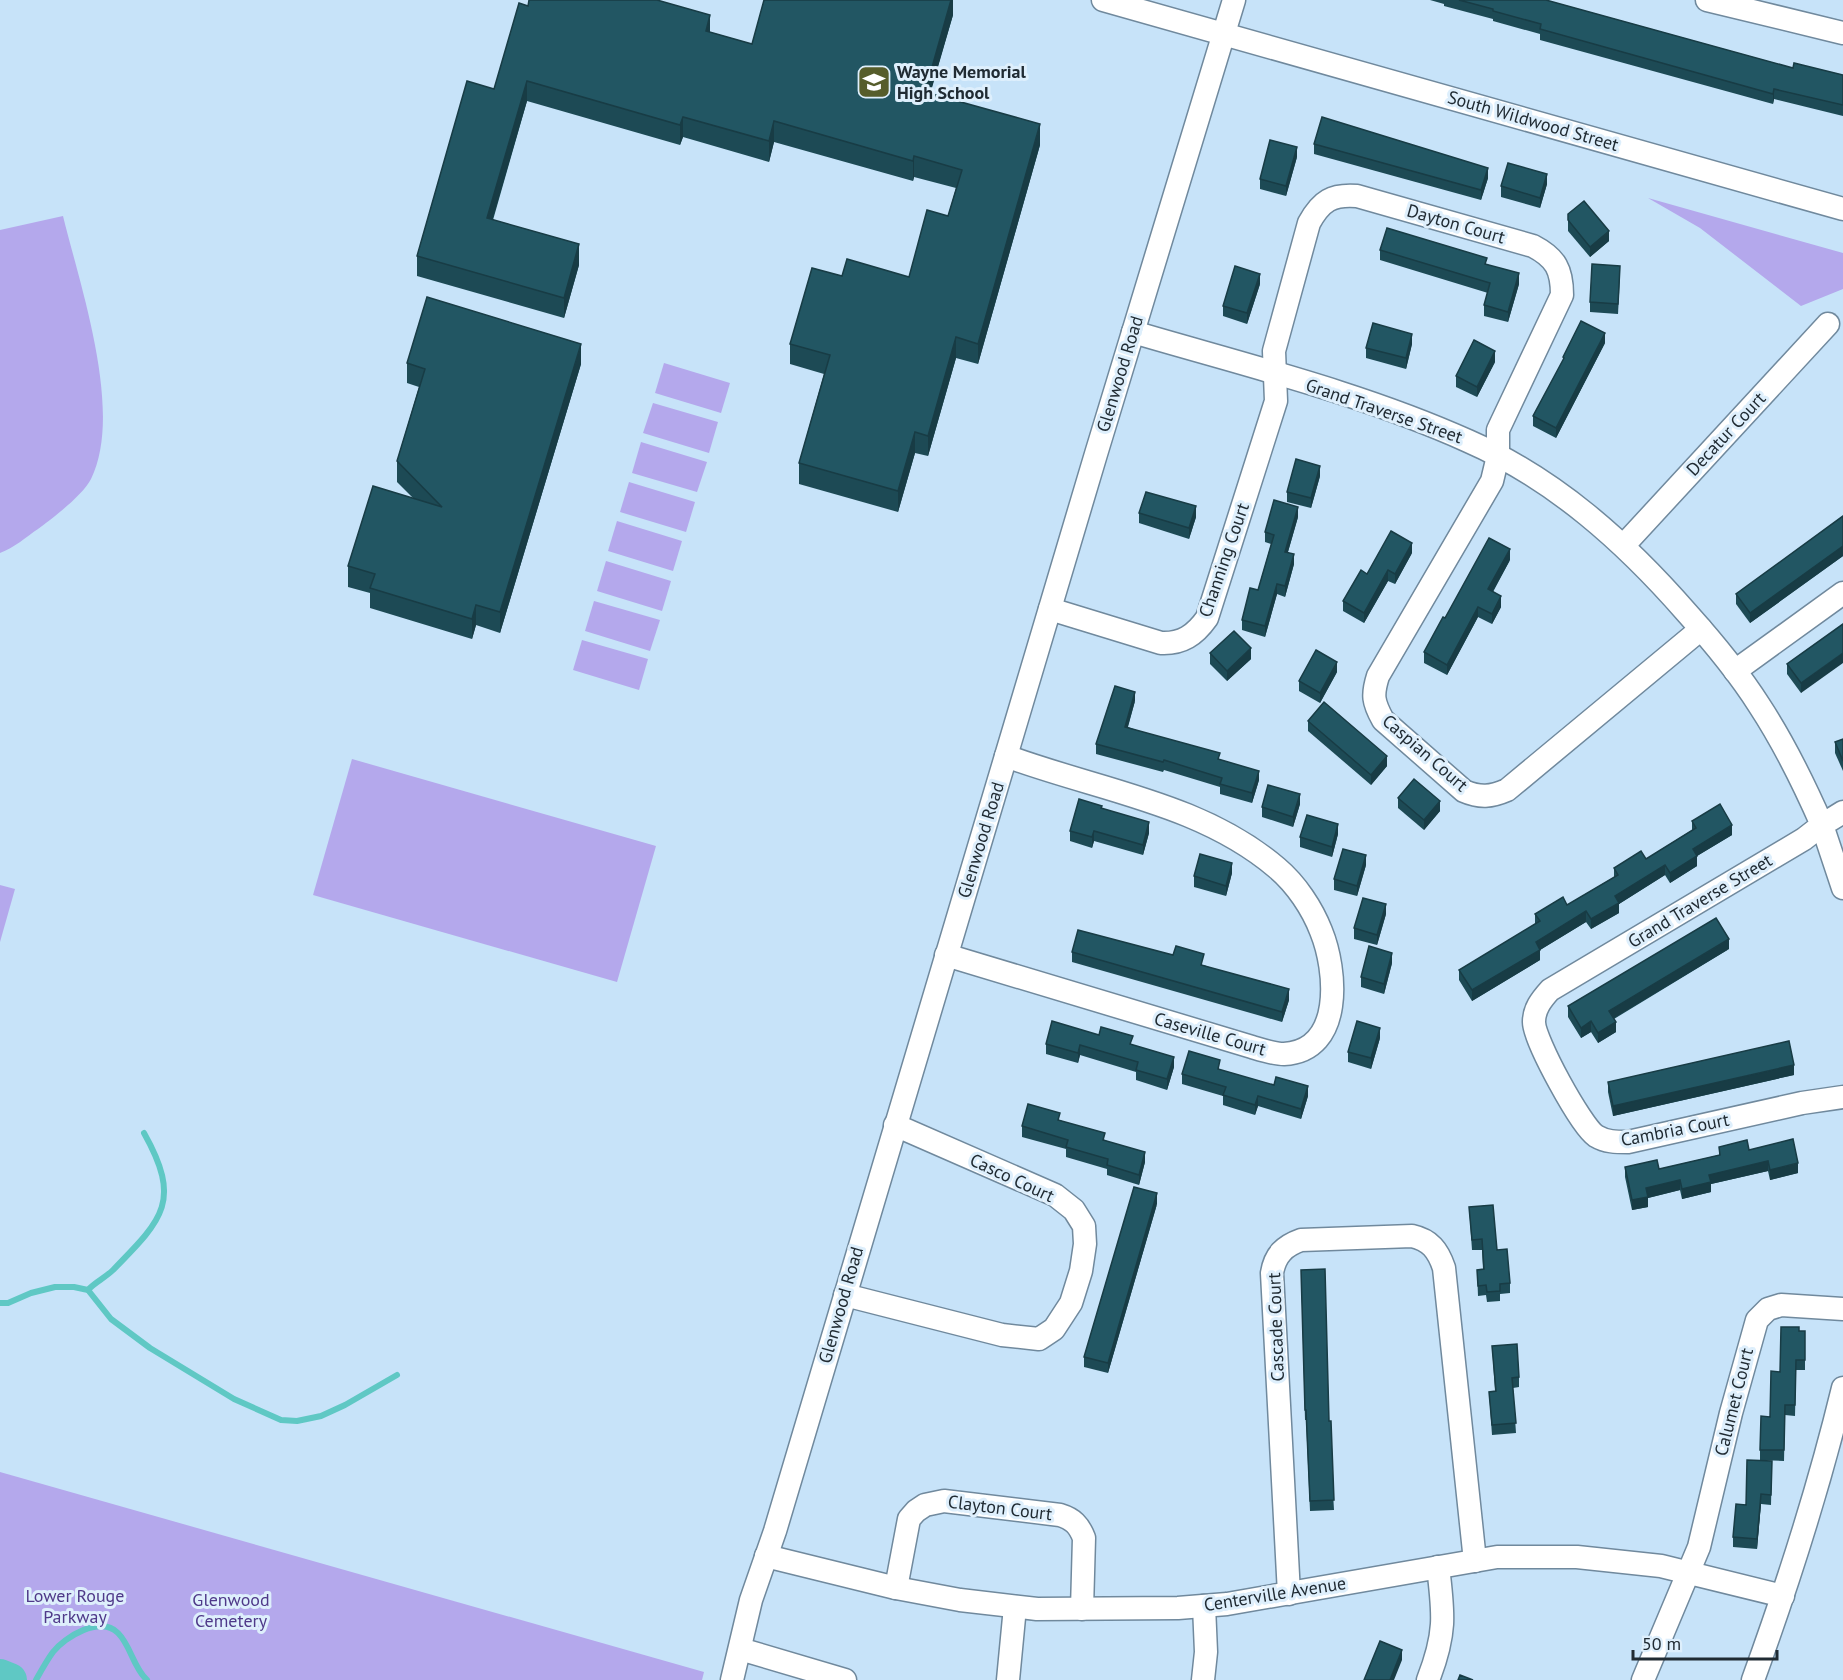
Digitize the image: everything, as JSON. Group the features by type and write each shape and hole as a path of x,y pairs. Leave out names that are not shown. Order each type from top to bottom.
{"street":[{"name":"South Wildwood Street","path":"1103,0 1843,209"},
{"name":"Glenwood Road","path":"732,1680 751,1600 775,1531 1132,332 1234,0"},
{"path":"1707,0 1843,33"},
{"name":"Dayton Court","path":"1273,373 1274,351 1309,223 1317,209 1330,199 1342,195 1357,196 1533,246 1547,254 1557,265 1562,281 1562,295 1498,430 1498,456"},
{"name":"Decatur Court","path":"1624,545 1828,324"},
{"name":"Grand Traverse Street","path":"1132,332 1381,406 1469,441 1541,481 1569,500 1624,545 1655,576 1735,670 1779,737 1822,825 1843,888"},
{"name":"Channing Court","path":"1050,609 1161,643 1180,641 1198,630 1207,618 1214,600 1276,401 1273,373"},
{"name":"Caspian Court","path":"1498,456 1492,481 1378,676 1373,691 1375,706 1383,720 1464,791 1484,797 1494,796 1507,790 1701,629"},
{"path":"1735,670 1843,594"},
{"name":"Caseville Court","path":"946,955 1252,1047 1283,1054 1311,1044 1326,1025 1333,995 1332,971 1322,931 1309,906 1278,869 1210,824 1006,756"},
{"path":"1822,825 1843,812"},
{"name":"Grand Traverse Street","path":"1576,975 1804,839 1822,825"},
{"name":"Cambria Court","path":"1576,975 1550,990 1541,1000 1534,1020 1535,1031 1538,1041 1583,1124 1595,1135 1611,1142 1628,1142 1802,1103 1843,1097"},
{"name":"Casco Court","path":"844,1294 1002,1335 1039,1339 1054,1329 1071,1303 1081,1271 1085,1244 1084,1226 1074,1210 1055,1195 895,1125"},
{"name":"Cascade Court","path":"1289,1594 1272,1273 1280,1252 1289,1244 1301,1240 1412,1236 1428,1242 1440,1255 1444,1268 1475,1561"},
{"name":"Calumet Court","path":"1643,1680 1699,1547 1757,1320 1768,1309 1780,1305 1843,1309"},
{"path":"1754,1680 1811,1507 1843,1388"},
{"name":"Clayton Court","path":"896,1588 909,1519 925,1505 944,1501 1060,1515 1074,1522 1081,1529 1084,1538 1082,1609"},
{"name":"Centerville Avenue","path":"766,1556 896,1588 1015,1607 1082,1609 1204,1606 1289,1594 1497,1557 1577,1557 1661,1566 1783,1596"},
{"path":"1428,1680 1437,1658 1443,1624 1438,1567"},
{"path":"1203,1680 1206,1652 1204,1606"},
{"path":"1008,1680 1015,1607"},
{"path":"740,1649 845,1680"}],"green space":[{"path":"1648,198 1843,253 1843,289 1801,306 1700,228"},
{"path":"63,216 96,349 103,419 100,451 91,479 75,499 38,529 0,553 0,230"},
{"path":"664,363 730,383 721,413 655,393"},
{"path":"653,403 718,422 709,453 643,433"},
{"path":"641,442 707,462 697,492 632,473"},
{"path":"629,482 695,502 686,532 620,512"},
{"path":"617,521 682,541 673,571 608,551"},
{"path":"606,561 671,581 662,611 597,591"},
{"path":"594,601 660,620 650,651 585,631"},
{"path":"582,640 648,659 639,690 573,670"},
{"path":"352,759 656,846 617,982 313,895"},
{"path":"0,885 15,889 0,942"},
{"name":"Glenwood Cemetery","path":"0,1472 704,1672 702,1680 0,1680"}],"building":[{"path":"529,0 657,0 710,15 706,31 752,44 764,0 951,0 925,92 1040,124 978,344 956,337 928,436 915,432 898,491 799,463 830,355 790,344 812,268 842,276 847,259 909,277 927,210 948,216 962,170 914,156 913,161 774,121 769,141 683,117 680,125 527,81 487,218 579,244 564,298 417,256 467,81 494,89 519,3 528,6"},
{"path":"1459,0 1546,0 1793,68 1794,63 1843,75 1843,105 1774,89 1773,94 1540,29 1541,24"},
{"path":"1322,117 1488,168 1481,190 1314,144"},
{"path":"1270,140 1297,147 1286,186 1260,179"},
{"path":"1508,163 1547,174 1540,198 1501,186"},
{"path":"1584,201 1609,231 1590,247 1568,220 1568,214"},
{"path":"1387,228 1487,258 1485,264 1519,273 1508,312 1484,305 1490,283 1380,250"},
{"path":"1592,264 1620,266 1618,304 1590,302"},
{"path":"1235,266 1260,274 1247,313 1223,306"},
{"path":"427,297 581,344 500,612 476,605 472,619 370,588 375,574 348,566 373,486 442,507 397,461 425,369 407,363"},
{"path":"1581,321 1605,333 1556,428 1533,416"},
{"path":"1373,323 1412,334 1406,358 1366,348"},
{"path":"1474,340 1495,351 1477,387 1456,376"},
{"path":"1296,459 1320,466 1311,498 1287,492"},
{"path":"1146,492 1196,506 1189,528 1139,513"},
{"path":"1274,500 1298,507 1285,552 1294,554 1285,586 1277,584 1265,626 1242,620 1250,588 1258,590 1274,535 1265,532"},
{"path":"1843,516 1843,546 1750,613 1736,594"},
{"path":"1391,531 1412,543 1395,574 1388,570 1364,613 1343,601 1361,570 1367,574"},
{"path":"1489,538 1510,549 1488,589 1501,596 1492,614 1478,607 1447,665 1424,652"},
{"path":"1843,624 1843,653 1801,683 1787,664"},
{"path":"1234,631 1251,648 1227,671 1210,653"},
{"path":"1316,650 1337,662 1320,693 1299,681"},
{"path":"1115,686 1135,692 1125,727 1220,753 1218,759 1259,771 1252,793 1220,784 1222,778 1164,760 1163,762 1096,744"},
{"path":"1324,702 1387,756 1371,775 1308,721"},
{"path":"1843,739 1843,761 1835,742"},
{"path":"1414,779 1440,801 1424,820 1398,798"},
{"path":"1268,785 1300,794 1293,817 1262,807"},
{"path":"1079,799 1149,822 1143,845 1094,831 1092,837 1070,831"},
{"path":"1720,804 1732,825 1693,849 1697,856 1670,873 1665,865 1615,896 1619,903 1591,919 1586,911 1536,942 1540,950 1472,990 1459,970 1540,921 1535,914 1563,897 1567,905 1618,875 1614,868 1641,851 1646,859 1696,828 1692,821"},
{"path":"1307,815 1338,824 1332,847 1300,837"},
{"path":"1343,849 1366,855 1357,886 1334,879"},
{"path":"1200,854 1232,863 1226,886 1194,876"},
{"path":"1363,898 1386,904 1377,935 1354,928"},
{"path":"1716,918 1729,939 1609,1011 1616,1022 1598,1033 1591,1021 1581,1028 1568,1006"},
{"path":"1078,930 1173,955 1176,946 1204,954 1201,965 1289,989 1282,1012 1072,952"},
{"path":"1369,946 1392,953 1384,984 1361,977"},
{"path":"1052,1021 1099,1035 1101,1027 1133,1036 1130,1044 1174,1057 1167,1079 1136,1070 1138,1062 1080,1045 1078,1053 1046,1044"},
{"path":"1357,1021 1380,1028 1371,1058 1348,1052"},
{"path":"1789,1041 1794,1065 1613,1106 1608,1082"},
{"path":"1189,1051 1220,1060 1218,1069 1274,1085 1276,1077 1308,1086 1301,1109 1258,1096 1255,1105 1223,1095 1226,1087 1182,1074"},
{"path":"1028,1104 1060,1113 1058,1120 1105,1133 1103,1140 1145,1152 1139,1175 1107,1165 1108,1159 1066,1147 1068,1140 1022,1126"},
{"path":"1793,1139 1798,1163 1770,1170 1768,1161 1709,1175 1711,1182 1682,1189 1680,1180 1646,1188 1648,1197 1632,1200 1625,1167 1657,1160 1659,1169 1720,1155 1719,1147 1747,1140 1749,1150"},
{"path":"1134,1187 1157,1193 1108,1363 1084,1357"},
{"path":"1493,1205 1497,1250 1507,1249 1510,1283 1500,1284 1500,1291 1487,1292 1486,1285 1478,1286 1477,1270 1484,1269 1482,1239 1472,1240 1469,1207"},
{"path":"1325,1269 1329,1421 1331,1421 1334,1500 1310,1501 1301,1270"},
{"path":"1781,1327 1799,1327 1799,1331 1805,1331 1805,1360 1796,1360 1795,1405 1785,1405 1784,1450 1760,1450 1761,1416 1770,1417 1771,1371 1780,1372"},
{"path":"1517,1344 1519,1377 1512,1378 1516,1423 1492,1425 1489,1392 1496,1391 1492,1346"},
{"path":"1747,1460 1772,1461 1771,1495 1761,1494 1757,1539 1733,1537 1736,1504 1746,1505"},
{"path":"1380,1641 1402,1650 1390,1680 1364,1680"},
{"path":"1460,1675 1473,1680 1458,1680"}],"waterway":[{"path":"88,1290 113,1270 144,1237 162,1208 164,1193 162,1176 156,1156 144,1133"},
{"path":"0,1303 8,1303 31,1293 55,1287 88,1290 111,1319 150,1348 234,1399 281,1420 297,1421 321,1416 397,1375"},
{"path":"36,1680 53,1652 66,1640 83,1630 102,1626 118,1633 138,1669 147,1680"},
{"path":"0,1676 10,1680"}],"place":[{"name":"Wayne Memorial High School","path":"874,82"}],"park label":[{"name":"Lower Rouge Parkway","path":"75,1606"}]}
